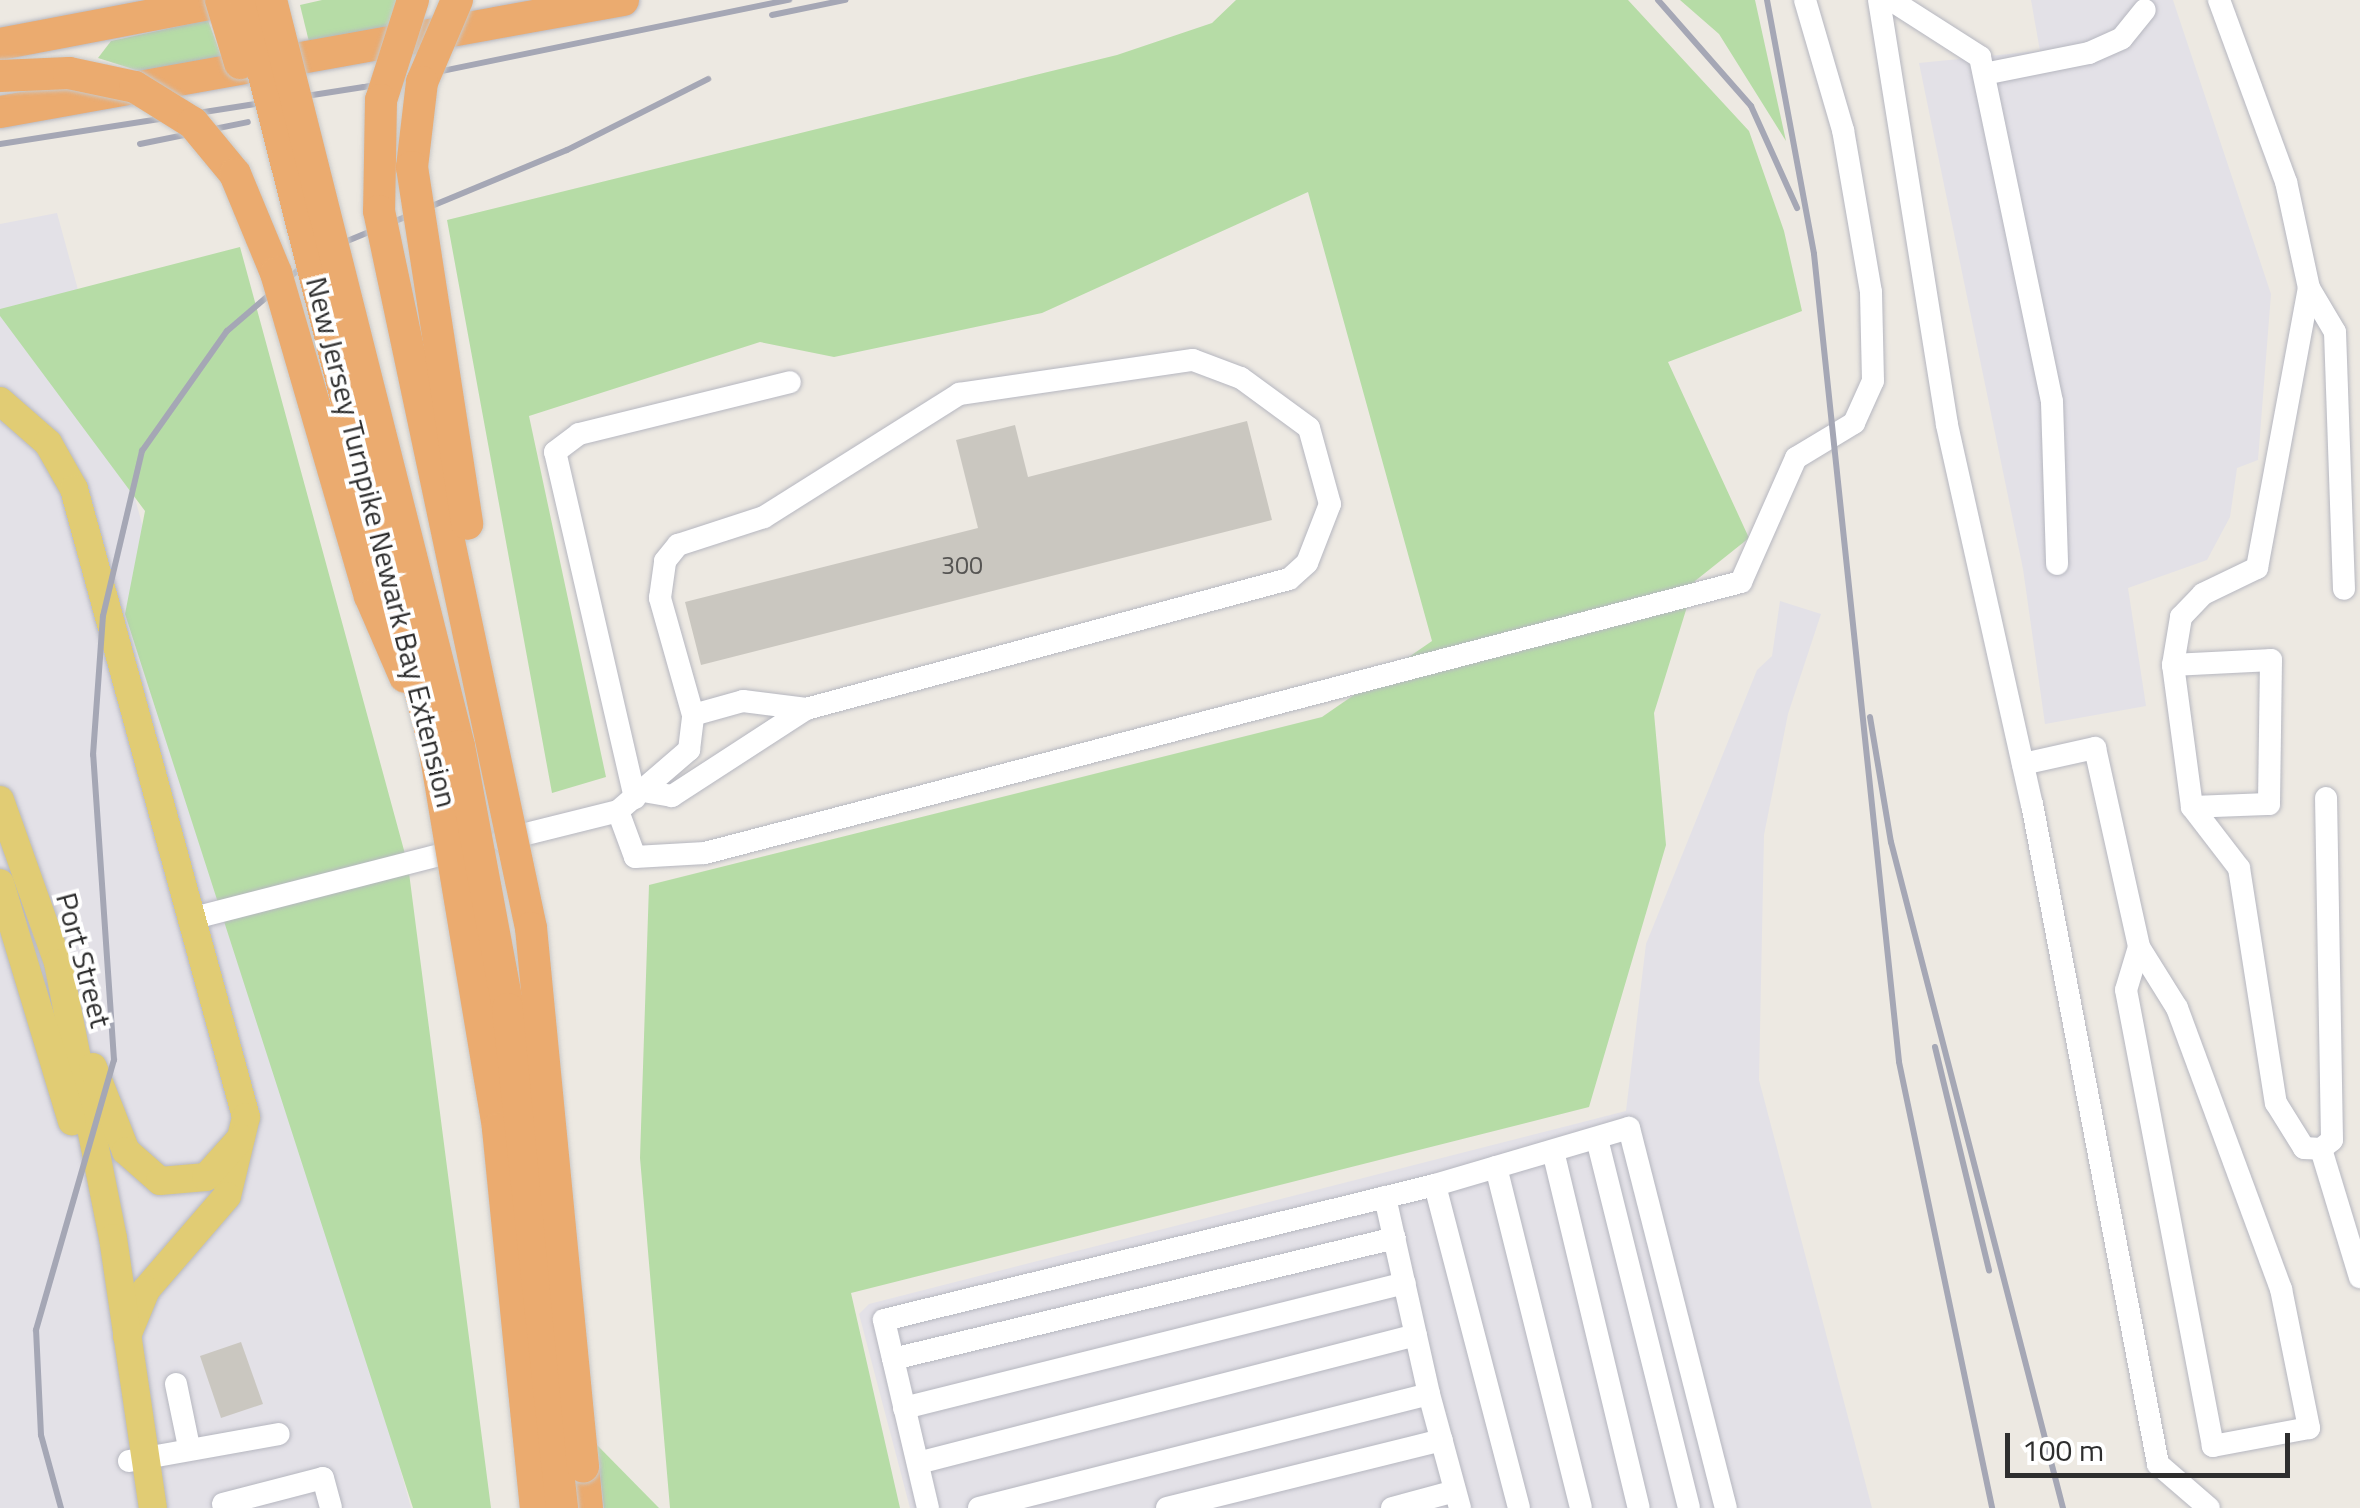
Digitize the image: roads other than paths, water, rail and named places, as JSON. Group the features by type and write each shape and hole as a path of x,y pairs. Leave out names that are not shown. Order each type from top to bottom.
{"highway":[{"path":"221,0 294,253 344,378"},
{"path":"0,44 230,0"},
{"name":"New Jersey Turnpike Newark Bay Extension","path":"245,0 344,378 434,745 498,1129 536,1508"},
{"name":"New Jersey Turnpike Newark Bay Extension","path":"271,0 459,746 508,1009 562,1508"},
{"path":"413,0 381,100 380,224 515,834"},
{"path":"457,0 419,95 412,184 545,1032 587,1508"},
{"path":"0,112 623,0"},
{"path":"0,76 69,73 134,87 193,123 234,174 276,273 370,596 434,745"}],"main road":[{"path":"0,402 48,443 74,490 198,917 246,1117 226,1196 146,1290 127,1336"},
{"name":"Port Street","path":"0,800 58,964 88,1151"},
{"name":"Port Street","path":"0,883 88,1151"},
{"path":"58,964 114,1124 144,1171 175,1184 206,1177 231,1155 246,1117"},
{"path":"88,1151 127,1336 138,1508"},
{"path":"88,1151 134,1446 152,1508"}],"lane":[{"path":"790,382 579,434 555,452 633,800 635,857 705,853 1741,582 1796,458 1854,423 1873,381 1871,292 1843,130 1805,0"},
{"path":"1879,0 1947,425 2023,764 2158,1464 2209,1508"},
{"path":"1891,0 1980,57 2052,402 2057,564"},
{"path":"2219,0 2286,182 2309,288 2335,332 2344,588"},
{"path":"1984,74 2090,53 2122,38 2145,10"},
{"path":"0,32 114,23"},
{"path":"2309,288 2257,568 2203,594 2181,617 2173,665 2192,807 2239,868 2276,1103 2304,1148 2321,1149 2332,1140 2326,798"},
{"path":"198,917 633,800 672,796 806,709 1289,579 1307,563 1330,504 1309,428 1241,378 1193,360 959,394 764,517 678,545 665,561 660,598 693,715 690,750 633,800"},
{"path":"2173,665 2271,660 2269,804 2192,807"},
{"path":"693,715 743,701 806,709"},
{"path":"2023,764 2095,748 2139,947 2177,1008 2281,1289 2309,1428 2213,1446 2126,990 2139,947"},
{"path":"928,1508 884,1320 1386,1197 1629,1128 1726,1508"},
{"path":"1597,1139 1688,1508"},
{"path":"2321,1149 2360,1276"},
{"path":"1554,1151 1639,1508"},
{"path":"1496,1167 1582,1508"},
{"path":"1435,1184 1519,1508"},
{"path":"1386,1197 1457,1500 1392,1508"},
{"path":"893,1359 1394,1238"},
{"path":"904,1408 1405,1283"},
{"path":"918,1462 1416,1336"},
{"path":"176,1384 189,1447"},
{"path":"979,1508 1430,1394"},
{"path":"134,1446 189,1447 210,1453 279,1434"},
{"path":"1167,1508 1442,1440"},
{"path":"224,1504 323,1478 331,1508"}],"railway":[{"path":"0,144 364,87 789,0"},
{"path":"772,15 845,0"},
{"path":"1658,0 1751,106 1797,208"},
{"path":"1767,0 1814,254 1899,1062 1992,1508"},
{"path":"61,1508 41,1435 36,1330 114,1060 93,755 103,616 142,451 227,331 318,253 567,150 708,79"},
{"path":"140,144 248,122"},
{"path":"1870,717 1891,842 2063,1508"},
{"path":"1935,1047 1989,1271"}]}
